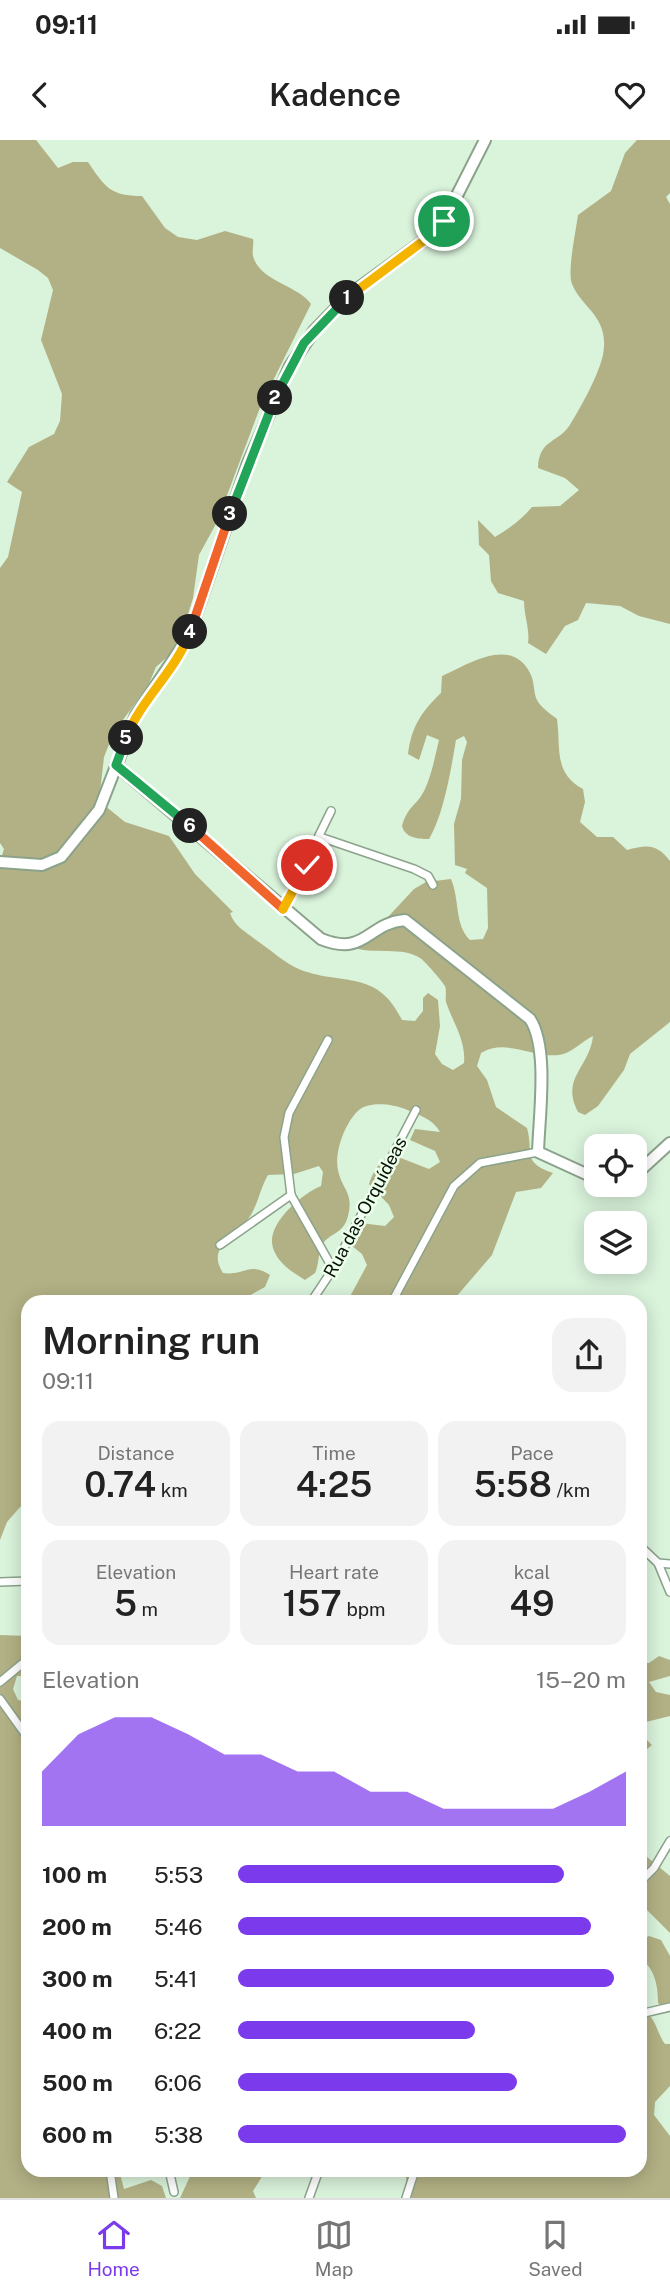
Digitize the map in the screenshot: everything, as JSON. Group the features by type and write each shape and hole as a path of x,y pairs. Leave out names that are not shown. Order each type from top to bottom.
{"main road":[{"path":"0,862 42,865 61,857 99,810 136,715 188,638 248,463 290,366 314,331 349,295 430,236 444,221 485,140"},
{"path":"116,765 222,852 283,909 321,939 341,946 354,944 387,923 405,920 530,1019 537,1030 540,1048 538,1152 584,1174"},
{"path":"647,1164 670,1143"}],"street":[{"path":"283,909 331,811"},
{"path":"320,837 414,869 428,876 433,885"},
{"path":"328,1040 289,1113 285,1127 291,1195 333,1269"},
{"name":"Rua das Orquídeas","path":"316,1295 333,1269 416,1110"},
{"path":"396,1295 454,1186 481,1163 538,1152"},
{"path":"220,1245 291,1195"},
{"path":"647,1553 658,1563 670,1592"},
{"path":"658,1563 670,1564"},
{"path":"0,1582 21,1581"},
{"path":"0,1682 21,1665"},
{"path":"0,1699 21,1728"},
{"path":"647,1875 670,1841"},
{"path":"647,2012 670,2007"},
{"path":"111,2177 114,2198"},
{"path":"171,2177 174,2192"},
{"path":"309,2198 316,2177"},
{"path":"407,2198 413,2177"}],"shaded area":[{"path":"0,140 36,140 58,168 73,162 88,162 104,184 115,192 142,196 165,228 178,237 197,240 225,231 253,239 253,256 263,272 297,292 311,304 261,405 217,522 199,555 193,598 181,637 174,651 156,667 148,686 114,732 104,757 99,801 125,822 169,836 195,874 233,912 230,913 237,925 289,964 317,975 371,986 382,993 402,1020 415,1021 423,1011 423,998 428,993 438,1000 440,1026 435,1054 442,1064 453,1070 464,1063 464,1055 446,1002 445,986 422,960 413,954 356,948 358,935 365,934 387,918 414,889 426,882 451,879 459,919 465,934 470,940 483,939 488,928 487,888 465,873 467,869 455,865 454,824 461,799 462,760 467,742 464,736 456,740 443,804 429,839 409,835 402,826 425,789 439,740 427,735 419,760 408,754 418,720 441,693 442,676 489,656 512,656 522,662 530,673 538,703 557,719 563,767 573,783 583,789 585,802 580,822 597,837 613,837 627,850 656,848 670,861 670,1022 630,1054 624,1070 598,1106 585,1115 578,1112 572,1090 591,1047 593,1036 559,1055 500,1047 481,1053 477,1066 487,1080 496,1107 527,1128 533,1161 553,1173 541,1188 516,1192 492,1255 458,1295 351,1295 367,1265 362,1254 352,1246 353,1234 360,1223 385,1226 394,1217 389,1205 369,1184 375,1170 393,1155 429,1169 440,1162 435,1151 410,1140 415,1129 440,1132 434,1124 405,1109 382,1104 369,1105 359,1110 345,1130 337,1163 349,1196 348,1216 343,1227 324,1242 315,1273 305,1280 280,1261 272,1243 276,1226 282,1217 305,1195 321,1186 323,1172 319,1166 294,1174 268,1175 248,1219 221,1247 218,1263 223,1273 257,1269 270,1275 265,1287 251,1295 21,1295 21,1506 7,1522 0,1540 0,862 4,849 0,843 0,568 8,557 22,492 7,482 29,447 54,434 60,421 62,394 41,340 53,290 48,278 0,248"},
{"path":"637,140 670,140 670,193 666,197 670,204 670,624 639,616 620,606 586,603 578,620 565,626 546,654 528,643 524,601 498,593 491,581 489,555 479,545 478,520 495,537 515,524 532,507 560,506 579,490 565,478 538,468 542,451 566,430 575,416 594,381 603,355 603,331 572,284 571,261 578,215 611,191 625,153"},
{"path":"0,1635 21,1636 21,1676 17,1676 13,1689 18,1700 21,1701 21,2177 121,2177 124,2189 151,2180 162,2186 166,2198 0,2198"},
{"path":"659,1656 670,1660 670,1676 649,1682 656,1692 670,1695 670,1716 647,1722 647,1663"},
{"path":"647,1857 670,1876 670,1933 647,1910"},
{"path":"647,1937 661,1940 670,1956 670,2009 667,2012 658,2003 653,1973 647,1964"},
{"path":"647,2013 665,2044 670,2044 670,2086 655,2102 654,2115 670,2136 670,2198 409,2198 406,2177 647,2177"},
{"path":"190,2177 262,2177 253,2191 256,2198 180,2198"}],"route":[{"path":"307,865 283,909 222,852 116,765 136,715 188,638 248,463 290,366 304,343 349,295 430,236 444,221"}]}
